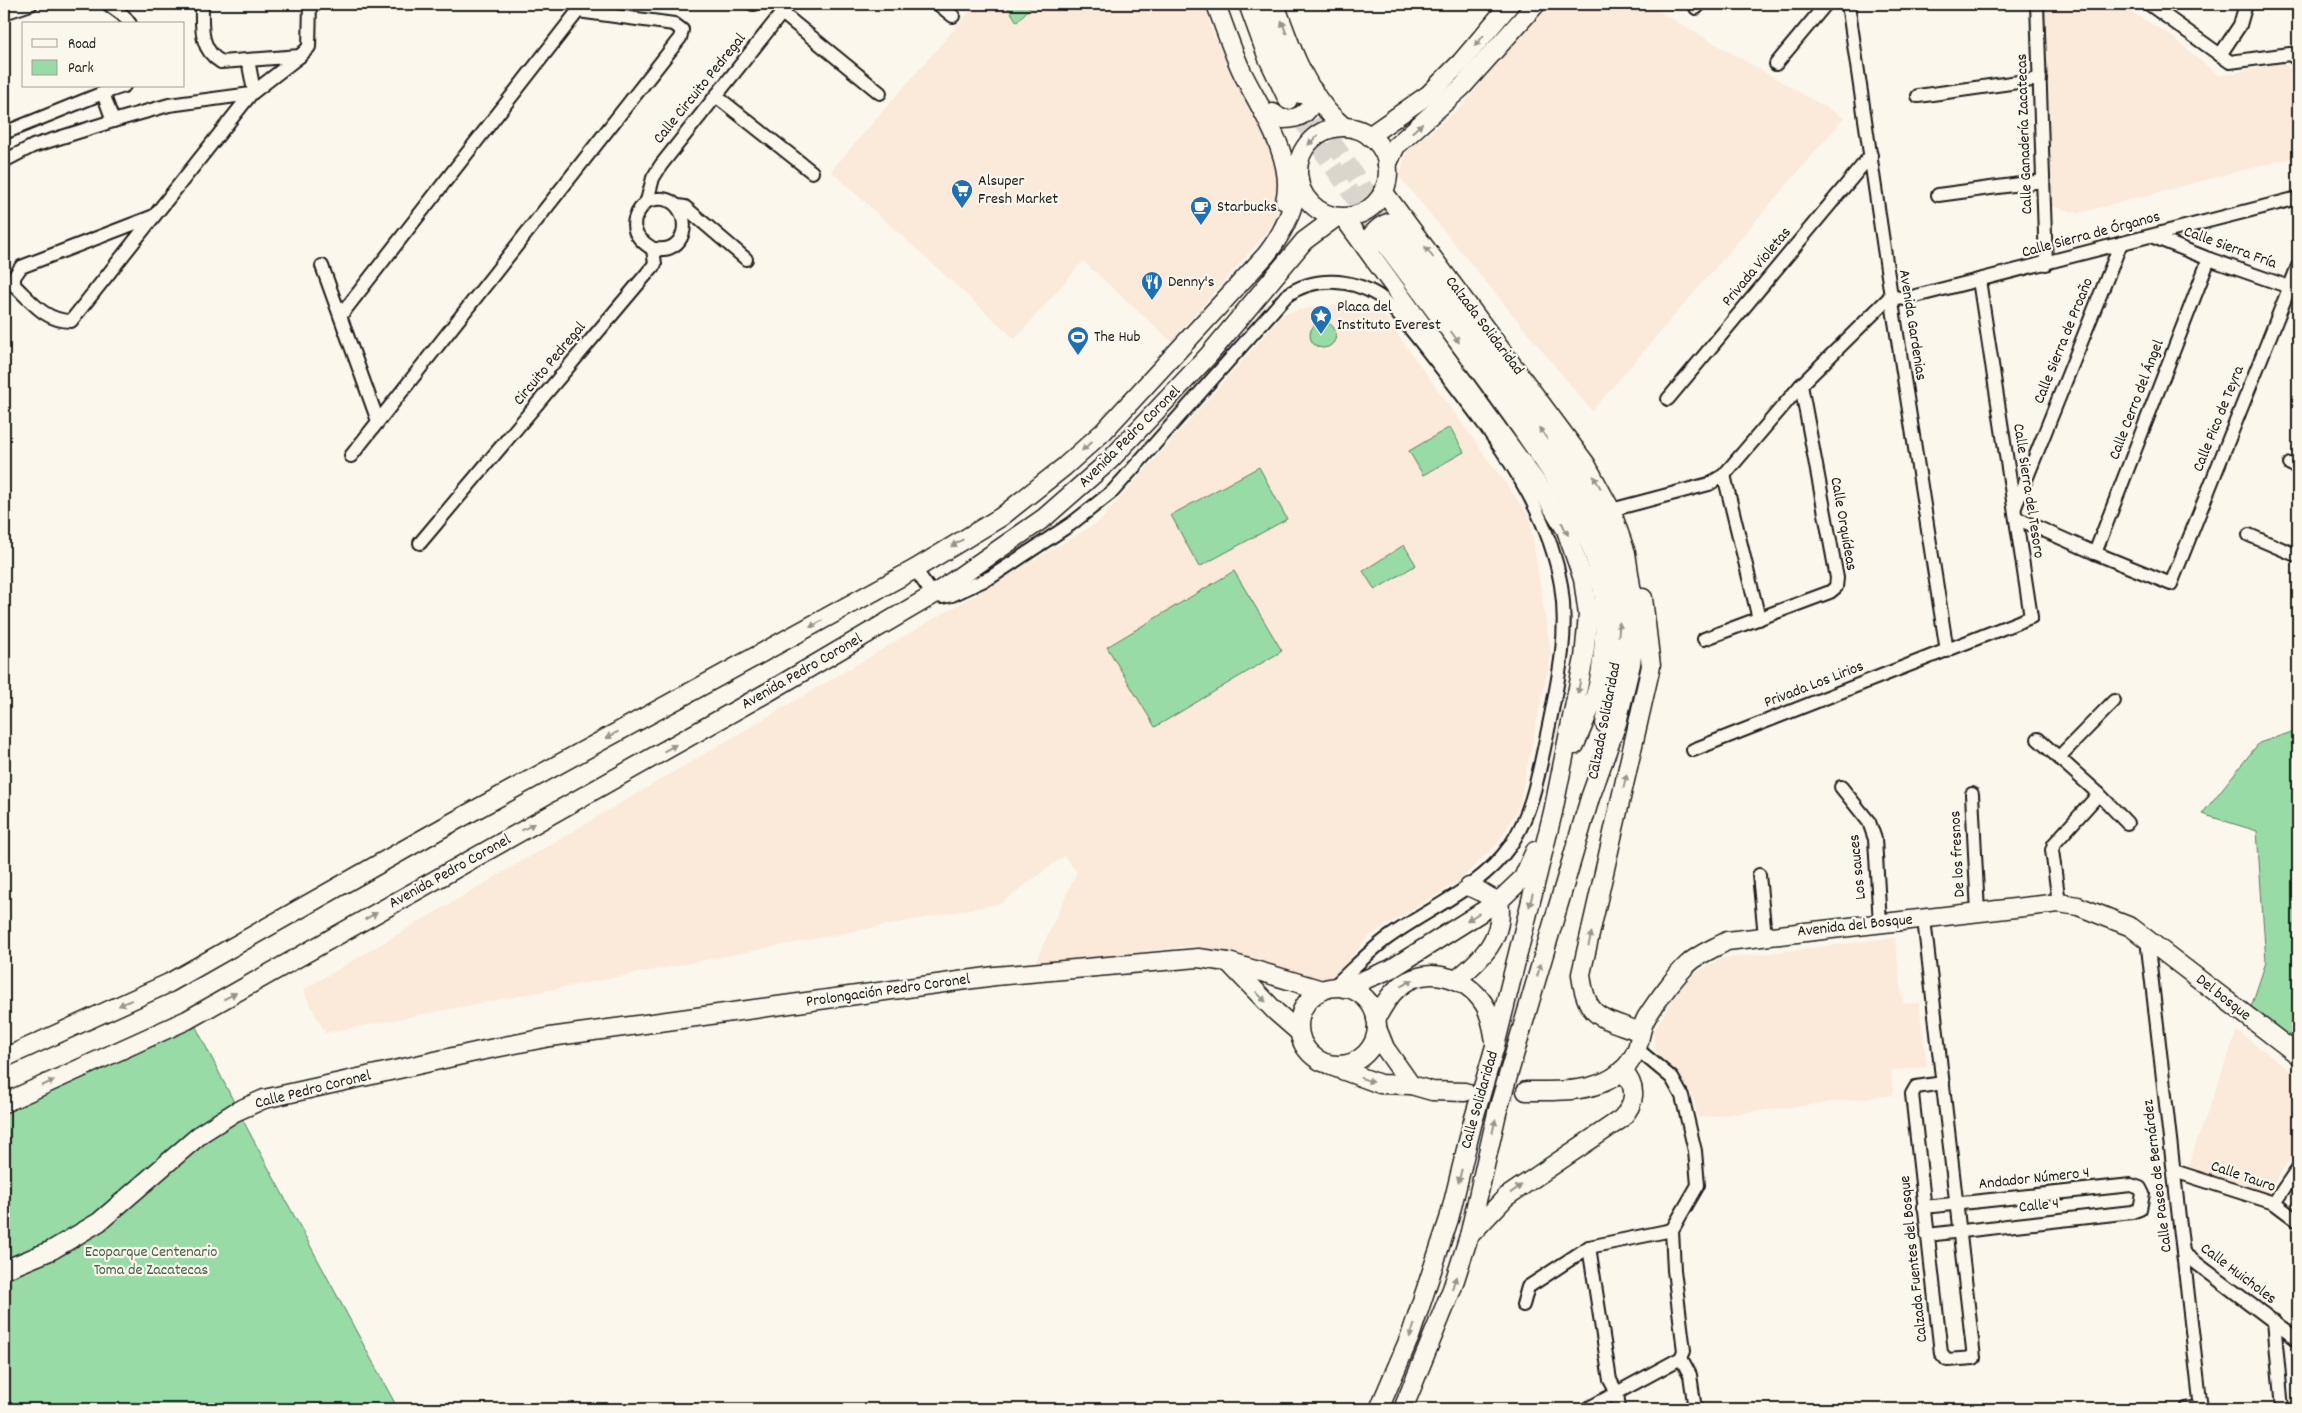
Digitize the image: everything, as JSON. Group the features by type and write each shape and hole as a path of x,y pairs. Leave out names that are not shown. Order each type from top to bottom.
{"main road":[{"path":"1183,346 1189,327 1271,237 1279,222 1287,186 1287,174 1281,151 1229,41 1216,4"},
{"path":"1226,4 1246,59 1289,140 1304,192 1312,204 1323,212 1340,218 1364,211 1372,206 1383,191 1387,177 1387,165 1381,149 1369,136 1358,130 1344,127 1326,131 1310,141 1303,152 1299,171"},
{"path":"1248,4 1267,56 1300,95 1325,108 1344,127"},
{"path":"1262,4 1287,68 1300,95 1314,99 1311,106 1298,118 1282,119 1273,113"},
{"path":"1275,4 1292,49 1300,95"},
{"path":"1369,136 1429,94 1461,62 1510,4"},
{"path":"1387,165 1396,146 1462,87 1536,4"},
{"name":"Avenida Pedro Coronel","path":"4,1058 169,983 462,818 915,569 1001,517 1064,467 1103,432 1277,242 1294,205 1299,171"},
{"name":"Calzada Solidaridad","path":"1383,191 1586,464 1611,510 1626,553 1634,606 1634,639 1631,664 1617,723 1590,798"},
{"name":"Avenida Pedro Coronel","path":"4,1103 188,1020 761,696 933,595 1044,518 1132,439 1208,356 1304,242 1340,218"},
{"name":"Calzada Solidaridad","path":"1340,218 1544,493 1566,530 1578,562 1586,593 1588,614 1584,658 1558,785"},
{"path":"1377,266 1369,249 1368,240 1378,229 1390,222 1398,222 1415,233"},
{"name":"Calzada Solidaridad","path":"1558,785 1595,694 1604,638 1602,588 1596,566 1584,530 1557,480 1389,237 1574,478 1588,499 1613,561 1620,620 1618,655 1590,798"},
{"path":"1132,439 1122,439 1119,435 1119,426 1156,386 1158,374"},
{"path":"1626,553 1636,573 1645,606 1651,666 1581,974 1584,996 1599,1016 1619,1024 1638,1041"},
{"name":"Calle Solidaridad","path":"1379,1409 1411,1334 1449,1219 1472,1124 1495,1046 1558,785"},
{"name":"Calle Solidaridad","path":"1403,1409 1452,1289 1468,1236 1497,1113 1590,798"},
{"path":"1299,1032 1301,1012 1310,999 1333,988 1356,985 1391,969 1498,901 1522,878 1553,812"},
{"path":"1469,886 1498,901"},
{"path":"1456,980 1478,962 1490,948 1499,922 1498,901"},
{"name":"Avenida del Bosque","path":"1526,1092 1572,1091 1589,1088 1606,1082 1622,1070 1638,1041 1647,1016 1688,964 1727,941 2059,902 2078,906 2131,927 2147,939"},
{"name":"Del bosque","path":"2147,939 2298,1056"},
{"name":"Prolongación Pedro Coronel","path":"550,1037 996,976 1198,958 1228,962 1333,988"},
{"path":"1228,962 1276,1012 1299,1032 1308,1052 1326,1064 1342,1072 1380,1084 1411,1085 1432,1091 1465,1092"},
{"path":"1326,1064 1337,1066 1357,1061 1372,1046 1376,1024 1384,1003 1398,987 1413,979 1432,975 1456,980 1468,986 1484,1004 1492,1024 1495,1046"},
{"path":"1333,988 1356,991 1365,998 1372,1008 1385,1048 1411,1085"},
{"name":"Calle Pedro Coronel","path":"4,1270 52,1250 99,1222 202,1134 236,1112 264,1100 550,1037"},
{"path":"1468,1236 1506,1197 1621,1119 1632,1103 1634,1094 1632,1084 1622,1070"}],"street":[{"path":"4,13 31,4"},
{"path":"108,4 123,15 128,22"},
{"path":"202,4 203,40 211,56 220,62 300,56"},
{"path":"341,315 578,8 598,6 600,4"},
{"path":"938,4 953,16"},
{"path":"1776,64 1826,4"},
{"name":"Avenida Gardenias","path":"1848,4 1891,296 1947,651"},
{"name":"Calle Ganadería Zacatecas","path":"2037,4 2046,264"},
{"path":"2149,4 2165,8 2230,62 2290,54 2298,60"},
{"path":"2220,55 2240,25 2246,4"},
{"path":"154,216 21,267 14,277 14,285 49,317 58,321 71,321 154,216 252,92 309,47 313,7"},
{"path":"351,456 680,38 682,30 674,24 578,8"},
{"path":"785,8 880,93"},
{"name":"Calle Circuito Pedregal","path":"647,201 653,178 661,165 785,8"},
{"path":"248,60 252,92"},
{"path":"1918,96 2040,78"},
{"path":"4,133 118,88"},
{"path":"4,161 33,146 170,105 252,92"},
{"path":"103,93 113,121"},
{"path":"716,96 812,172"},
{"name":"Privada Violetas","path":"1668,399 1871,155"},
{"path":"1938,195 2043,181"},
{"path":"678,206 685,221 682,237 669,248 653,249 640,241 634,227 636,212 647,201 664,198 678,206 685,206 746,259"},
{"name":"Calle Sierra de Órganos","path":"1891,296 1904,299 2298,198"},
{"name":"Calle Sierra Fría","path":"2151,236 2294,289"},
{"name":"Calle Sierra de Proaño","path":"2016,513 2121,244"},
{"name":"Circuito Pedregal","path":"420,543 644,278 655,264 653,249"},
{"name":"Calle Cerro del Ángel","path":"2095,554 2209,259"},
{"path":"322,266 378,421"},
{"name":"Calle Pico de Teyra","path":"2095,554 2171,584 2294,289 2298,266"},
{"name":"Calle Sierra del Tesoro","path":"1947,651 2031,617 1979,280"},
{"path":"915,569 933,595 952,595 991,577 1072,524 1113,491 1286,296 1299,286 1315,282 1348,283 1363,287 1382,298 1423,344 1511,463 1531,496 1546,529 1561,584 1565,616 1561,663 1534,792 1528,811 1509,846 1469,886 1388,938 1333,988"},
{"path":"1611,510 1709,484 1724,475 1801,384 1891,296"},
{"name":"Calle Orquídeas","path":"1704,639 1830,592 1836,587 1837,578 1801,384"},
{"path":"1724,475 1759,619"},
{"path":"2016,513 2095,554"},
{"path":"2249,535 2298,556"},
{"name":"Privada Los Lirios","path":"1693,750 1947,651"},
{"path":"2059,758 2114,701"},
{"path":"2038,739 2099,794 2127,823"},
{"name":"Los sauces","path":"1841,787 1869,822 1875,839 1880,924"},
{"name":"De los fresnos","path":"1972,794 1978,913"},
{"path":"2059,902 2052,850 2054,844 2099,794"},
{"path":"1759,875 1765,936"},
{"name":"Calzada Fuentes del Bosque","path":"1924,919 1957,1203 1974,1358 1947,1360 1941,1353 1912,1094 1916,1087 1943,1083"},
{"name":"Calle Paseo de Bernárdez","path":"2147,939 2201,1408"},
{"path":"1587,1409 1681,1358 1684,1351 1674,1270 1672,1230 1698,1185 1695,1151 1682,1096 1672,1078 1638,1041"},
{"path":"2274,1203 2298,1168"},
{"name":"Calle Tauro","path":"2174,1171 2274,1203 2298,1221"},
{"name":"Andador Número 4","path":"1924,1207 2131,1185 2140,1188 2143,1194"},
{"name":"Calle 4","path":"1927,1235 2132,1212 2140,1209 2143,1194"},
{"path":"1523,1304 1528,1287 1588,1247 1672,1230"},
{"path":"1588,1247 1610,1380 1617,1393 1619,1409"},
{"name":"Calle Huicholes","path":"2183,1253 2298,1340"},
{"path":"2274,1321 2282,1409"},
{"path":"1681,1358 1690,1375 1694,1409"},
{"path":"2186,1409 2201,1408"}],"shaded area":[{"path":"976,4 1205,4 1210,26 1224,57 1280,168 1281,195 1274,221 1254,247 1171,341 1083,261 1015,339 831,171"},
{"path":"1547,4 1646,4 1844,118 1592,411 1399,176 1407,151 1463,105"},
{"path":"2044,4 2117,4 2169,34 2219,76 2283,63 2298,76 2298,156 2078,213 2051,206"},
{"path":"1342,305 1384,316 1529,516 1551,654 1518,809 1497,844 1460,880 1369,936 1333,978 1321,983 1195,945 1034,965 1077,872 1064,856 1001,903 325,1033 303,990 1099,522 1285,313 1315,307"},
{"path":"1895,938 1903,1004 1919,1003 1927,1067 1891,1071 1893,1095 1698,1118 1693,1097 1674,1070 1657,1055 1653,1032 1687,978 1720,959"},
{"path":"2237,1031 2298,1076 2298,1147 2266,1194 2188,1166"}],"green space":[{"path":"1006,4 1033,4 1017,22"},
{"path":"1323,322 1332,326 1336,335 1332,344 1323,348 1314,344 1310,335 1314,326"},
{"path":"1450,427 1464,452 1423,475 1409,451"},
{"path":"1259,467 1287,519 1199,567 1171,515"},
{"path":"1404,545 1416,565 1375,590 1363,571"},
{"path":"1234,571 1282,651 1155,727 1107,647"},
{"path":"2298,730 2298,1046 2250,1010 2266,962 2257,831 2202,814 2259,743"},
{"name":"Ecoparque Centenario Toma de Zacatecas","path":"195,1025 247,1128 398,1409 4,1409 4,1113"}],"tunnel":[{"path":"1301,96 1394,232"},
{"path":"1288,100 1384,242"},
{"path":"1469,1092 1526,1091"}],"place":[{"name":"Alsuper Fresh Market","path":"962,209"},
{"name":"Starbucks","path":"1201,226"},
{"name":"Denny's","path":"1152,301"},
{"name":"Placa del Instituto Everest","path":"1321,335"},
{"name":"The Hub","path":"1078,356"}]}
